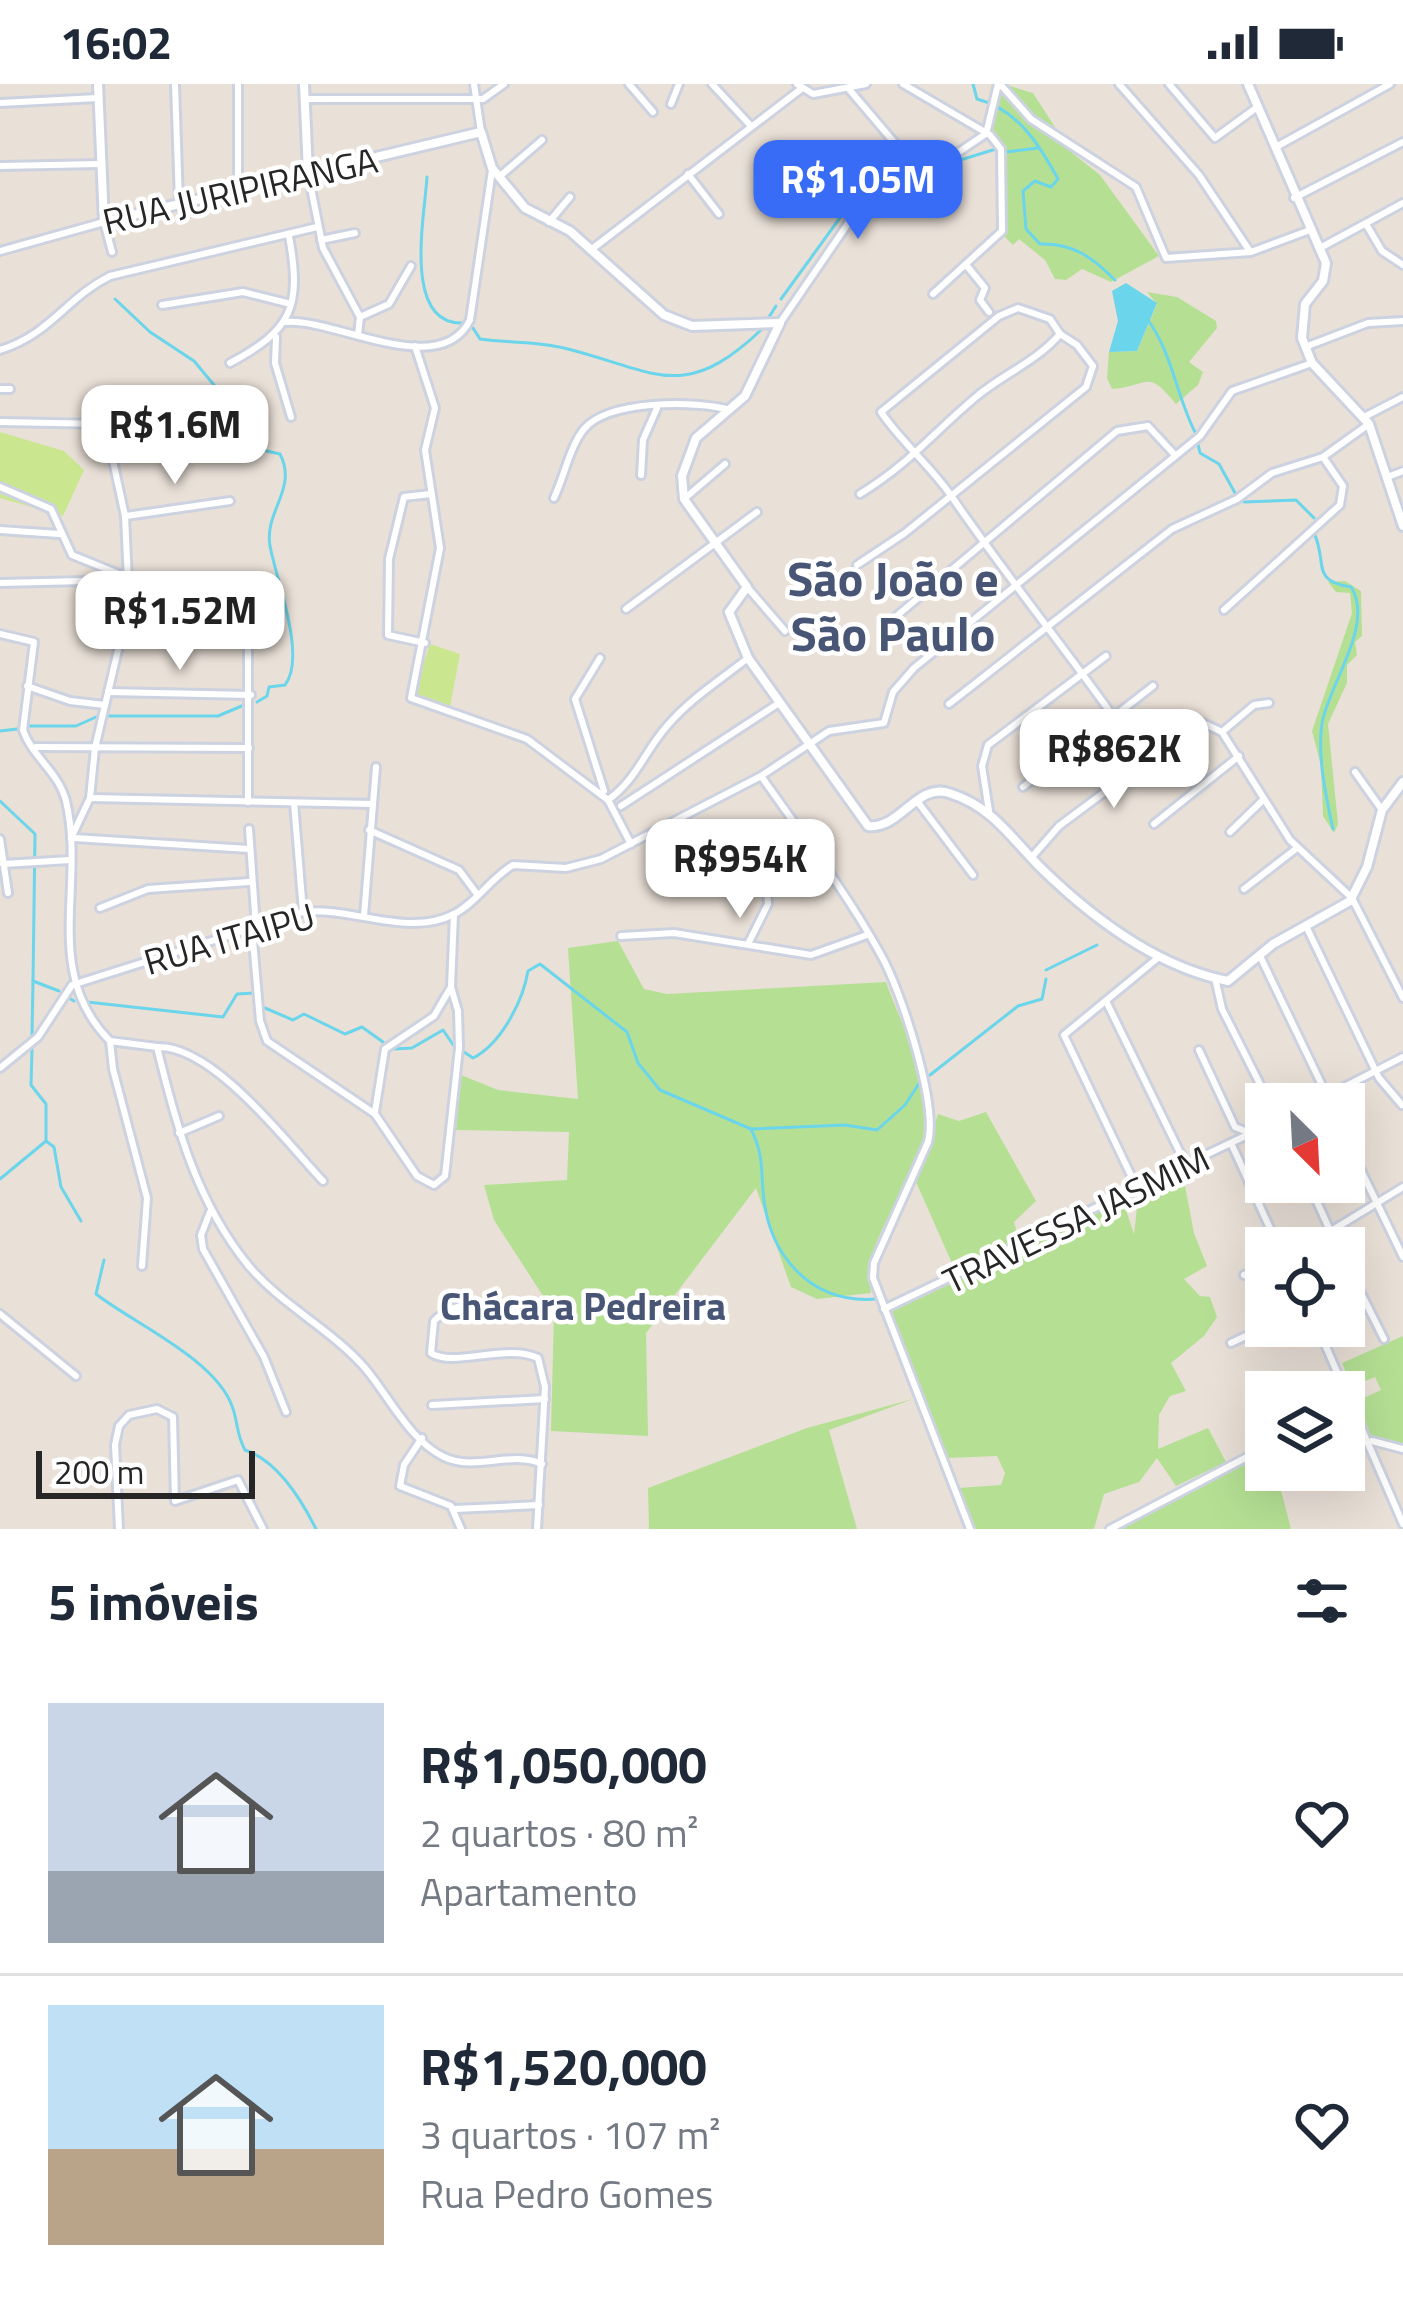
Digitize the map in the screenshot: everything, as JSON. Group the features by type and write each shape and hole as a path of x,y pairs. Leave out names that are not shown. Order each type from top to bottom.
{"street":[{"path":"98,84 104,222 112,252"},
{"path":"175,84 178,202"},
{"path":"238,84 238,188"},
{"path":"304,84 308,173 317,227 334,275 360,317 358,335"},
{"path":"474,84 481,132 496,172 525,208 592,249 677,322 780,322"},
{"path":"304,99 478,103 504,84"},
{"path":"629,84 653,112"},
{"path":"671,104 679,84"},
{"path":"712,84 749,125"},
{"path":"592,249 799,87 814,94 866,84"},
{"path":"903,84 986,134 1001,149 1004,225 997,239 934,295"},
{"path":"785,631 684,499 682,476 691,446 745,396 791,301 875,184 944,162 986,134 999,84 1031,119 1136,187 1166,258 1251,252 1310,230"},
{"path":"1119,84 1199,176 1251,252"},
{"path":"1169,84 1215,138 1256,108"},
{"path":"1248,84 1326,274 1302,315 1305,346 1312,363 1366,420 1390,476 1403,526"},
{"path":"1273,149 1390,84"},
{"path":"845,87 916,170"},
{"path":"0,103 98,98"},
{"name":"RUA JURIPIRANGA","path":"0,251 178,202 481,132"},
{"path":"286,322 316,322 415,346 451,341 468,326 496,172 542,140"},
{"path":"1294,198 1403,142"},
{"path":"0,166 101,164"},
{"path":"688,172 719,214"},
{"path":"549,222 570,197"},
{"path":"1319,248 1403,203"},
{"path":"1366,224 1382,251 1403,265"},
{"path":"0,350 44,332 82,291 110,276 317,227"},
{"path":"321,240 355,232"},
{"path":"230,363 276,337 286,322 294,274 289,236"},
{"path":"360,317 388,304 410,266"},
{"path":"967,266 986,288 980,300 989,311"},
{"path":"163,305 243,292 287,303"},
{"path":"857,565 951,496 1090,380 1088,358 1036,312 1012,310 881,412 951,496 980,542 1137,750 1137,768 1059,826 1031,857"},
{"path":"1305,346 1368,322 1403,321"},
{"path":"860,494 919,455 981,393 1044,351 1060,334"},
{"path":"276,337 274,358 291,417"},
{"path":"415,346 435,408 425,451 440,548 411,698 526,739 606,797"},
{"path":"249,829 263,1035 375,1114 417,1176 429,1184 442,1182 459,1048 458,1011 451,987 454,914 512,865 582,866 761,776 837,728 884,723 890,698 904,678 1209,425 1232,391 1312,363"},
{"path":"0,389 10,388"},
{"path":"949,704 1182,523 1237,499 1272,473 1323,457 1366,420 1403,397"},
{"path":"554,498 585,428 611,411 695,403 730,410"},
{"path":"640,475 643,440 659,405"},
{"path":"0,422 105,424 153,418"},
{"path":"105,424 125,516 130,579 95,748 90,798 73,838 72,985 110,1041 112,1069 147,1198 142,1266"},
{"path":"893,619 980,542 1124,428 1148,426 1174,454"},
{"path":"1224,610 1340,505 1342,486 1323,457"},
{"path":"684,499 725,464"},
{"path":"1390,476 1403,470"},
{"path":"0,487 47,506 72,555 146,585 213,592 248,646 248,802"},
{"path":"425,643 388,635 388,567 404,497 431,494"},
{"path":"125,516 230,501"},
{"path":"626,610 757,512"},
{"path":"0,530 59,534"},
{"path":"0,584 130,579"},
{"path":"146,585 177,640 230,638 242,632"},
{"path":"747,587 729,612 748,658 868,826 884,825 917,801 945,791 989,811 1096,919 1215,979 1233,980 1260,956 1352,898 1382,809 1403,782"},
{"path":"0,634 33,640 23,730 59,779 73,838"},
{"path":"989,811 982,766 988,746 1106,656"},
{"path":"600,658 575,699 606,797 631,844"},
{"path":"606,797 637,776 653,743 680,711 748,658"},
{"path":"27,686 70,701 105,705"},
{"path":"1023,787 1153,686"},
{"path":"108,692 251,695"},
{"path":"621,806 779,703"},
{"path":"1222,732 1254,705 1268,704"},
{"path":"1137,750 1161,748 1202,723 1222,732 1297,848 1306,850 1352,898 1403,998"},
{"path":"34,747 249,748"},
{"path":"1154,824 1239,756"},
{"path":"364,916 376,767"},
{"path":"1355,772 1382,809"},
{"path":"761,776 883,958 927,1083 932,1121 928,1142 874,1263 873,1278 970,1529"},
{"path":"90,798 374,804"},
{"path":"1230,832 1262,800"},
{"path":"917,801 973,874"},
{"path":"294,803 303,912"},
{"path":"749,942 767,904 765,854 791,819"},
{"path":"368,830 459,870 477,894"},
{"path":"73,838 249,849"},
{"path":"0,839 8,893"},
{"path":"1244,890 1297,848"},
{"path":"4,864 70,860"},
{"path":"100,908 148,889 249,882"},
{"name":"RUA ITAIPU","path":"72,985 303,912 396,921 454,914"},
{"path":"1306,926 1376,1070 1402,1105"},
{"path":"621,936 674,933 818,955 867,935"},
{"path":"1136,1186 1064,1036 1162,955"},
{"path":"1260,956 1321,1083"},
{"path":"1215,979 1222,1009 1259,1083"},
{"path":"0,1068 38,1037 72,985"},
{"path":"375,1114 385,1049 434,1016 451,987"},
{"path":"1107,1003 1186,1165"},
{"path":"110,1041 176,1048 207,1065 323,1181"},
{"path":"157,1047 179,1133 210,1212 248,1264 357,1360 439,1455 467,1464 523,1457 542,1464"},
{"path":"1199,1050 1235,1127 1245,1130"},
{"path":"1356,1083 1403,1057"},
{"path":"179,1133 219,1116"},
{"name":"TRAVESSA JASMIM","path":"884,1309 1245,1137"},
{"path":"1232,1144 1270,1227"},
{"path":"1365,1178 1403,1257"},
{"path":"1339,1227 1403,1187"},
{"path":"210,1212 201,1235 203,1249 264,1357 286,1412"},
{"path":"1365,1302 1384,1340"},
{"path":"530,1312 466,1304 451,1307 434,1321 431,1353 444,1359 494,1352 535,1355 544,1373 545,1399 537,1529"},
{"path":"0,1314 76,1376"},
{"path":"1231,1343 1245,1336"},
{"path":"432,1405 545,1399"},
{"path":"119,1529 117,1433 129,1415 157,1409 169,1411 174,1420 175,1501 238,1480 263,1529"},
{"path":"1365,1431 1403,1524"},
{"path":"422,1438 404,1465 400,1486 454,1509 539,1505"},
{"path":"1370,1442 1403,1449"},
{"path":"1110,1529 1245,1458"},
{"path":"454,1509 461,1529"}],"green space":[{"path":"1003,84 1033,93 1071,152 1100,175 1159,256 1111,282 1082,269 1066,280 1055,279 1045,260 1019,239 1013,245 1003,235 1003,149 992,129"},
{"path":"1147,292 1177,297 1216,321 1217,328 1189,362 1203,372 1198,385 1176,404 1153,383 1112,389 1107,378 1109,352 1137,351 1157,304"},
{"path":"0,432 64,451 84,470 63,516 0,498"},
{"path":"1345,581 1361,591 1362,636 1355,642 1357,655 1347,665 1347,683 1328,724 1338,824 1334,833 1323,816 1321,766 1312,731 1352,613 1350,593 1336,592 1328,582"},
{"path":"430,644 460,654 450,707 413,696"},
{"path":"618,941 644,989 667,994 886,982 927,1100 925,1140 875,1248 871,1293 817,1299 791,1287 756,1188 646,1333 648,1436 551,1431 554,1313 494,1220 484,1185 567,1180 569,1132 456,1130 461,1075 498,1090 578,1099 568,948"},
{"path":"986,1112 1036,1201 1014,1222 1019,1240 955,1270 916,1182 938,1114 959,1121"},
{"path":"1182,1170 1194,1233 1207,1266 1184,1279 1200,1296 1210,1297 1217,1317 1204,1336 1171,1363 1186,1391 1170,1396 1159,1415 1158,1449 1208,1428 1226,1462 1176,1486 1157,1458 1139,1482 1104,1494 1094,1529 975,1529 959,1488 1001,1485 1005,1473 997,1456 948,1458 890,1311 1017,1254 1033,1241 1122,1198 1134,1234 1139,1190"},
{"path":"1403,1336 1403,1445 1372,1438 1365,1421 1365,1397 1381,1390 1375,1377 1365,1381 1365,1371 1345,1371 1342,1363"},
{"path":"913,1399 829,1430 857,1529 649,1529 648,1488 807,1428"},
{"path":"1245,1461 1245,1491 1281,1491 1291,1529 1117,1529"}],"water":[{"path":"1126,283 1157,303 1137,351 1109,352 1118,321 1112,291"}],"waterway":[{"path":"973,84 977,99 1004,111 1025,130 1058,179 1051,187 1035,181 1023,191 1026,229 1040,244 1081,253 1115,280"},
{"path":"1006,152 1038,148"},
{"path":"931,169 996,149"},
{"path":"781,299 842,215 839,202 827,205 809,195 824,163 865,153 889,170"},
{"path":"896,181 922,172"},
{"path":"427,177 421,240 424,287 431,306 443,319 462,323"},
{"path":"115,299 150,332 194,361 214,385"},
{"path":"769,317 776,306"},
{"path":"1148,320 1195,432"},
{"path":"473,328 480,339 554,346 667,375 710,368 761,330"},
{"path":"219,392 262,450 280,454 284,467 283,489 269,533 293,656 285,685 269,687 267,696 257,702"},
{"path":"1198,444 1200,453 1219,464 1235,493"},
{"path":"1244,502 1296,500 1314,518"},
{"path":"1314,533 1325,575 1351,587 1357,602 1354,636 1322,723 1321,762 1333,829"},
{"path":"108,716 218,716 244,705"},
{"path":"28,726 76,726 96,717"},
{"path":"0,731 17,729"},
{"path":"0,801 35,834 33,981"},
{"path":"1046,970 1097,945"},
{"path":"464,1052 473,1058 493,1043 516,1008 528,971 540,964 627,1032 638,1063 660,1090 751,1129 845,1125 877,1130 905,1105 920,1082"},
{"path":"930,1075 1018,1006 1042,999 1046,979"},
{"path":"32,1035 33,981 59,991"},
{"path":"87,1002 223,1017 237,994 254,993"},
{"path":"69,998 74,1001"},
{"path":"265,1008 293,1020 304,1014 345,1034 362,1027 383,1042"},
{"path":"393,1049 412,1048 443,1030 454,1046"},
{"path":"0,1179 46,1141 46,1104 31,1085 32,1050"},
{"path":"751,1129 760,1153 767,1215 784,1255 813,1284 832,1293 876,1299"},
{"path":"46,1141 54,1147 61,1187 81,1221"},
{"path":"104,1260 96,1294 209,1373 232,1406 245,1450 278,1472 316,1529"}],"district":[{"name":"São João e São Paulo","path":"893,606"},
{"name":"Chácara Pedreira","path":"583,1305"}]}
